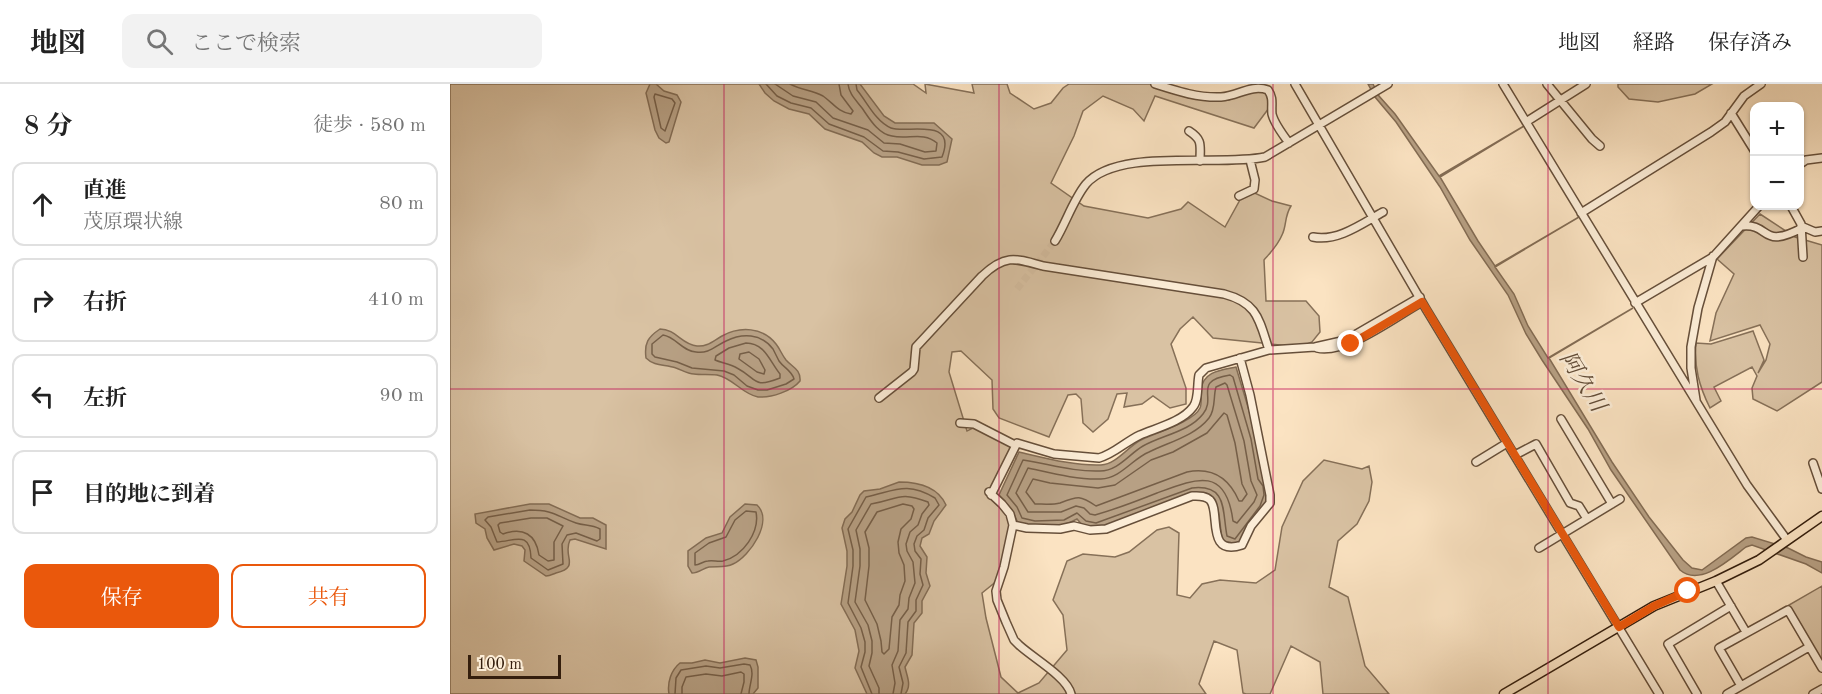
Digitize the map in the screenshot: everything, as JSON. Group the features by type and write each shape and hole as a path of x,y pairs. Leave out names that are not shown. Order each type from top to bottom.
{"main road":[{"path":"1504,694 1666,600 1716,581 1759,560 1822,516"}],"street":[{"path":"1155,84 1184,94 1212,97 1226,97 1254,88 1268,90 1272,95 1272,115 1289,143"},
{"path":"1295,84 1421,300 1659,694"},
{"path":"1503,84 1747,485 1787,540"},
{"path":"1547,84 1600,146"},
{"path":"1526,122 1586,84"},
{"path":"1581,213 1725,122 1744,96 1761,84"},
{"path":"1055,241 1086,183 1111,167 1125,164 1250,160 1265,157 1387,85"},
{"path":"1731,113 1750,142"},
{"path":"1189,131 1200,141 1200,161"},
{"path":"1804,161 1822,158"},
{"path":"1239,196 1254,189 1255,180 1250,160"},
{"path":"1635,303 1713,256 1755,210"},
{"path":"1793,210 1802,227 1803,257"},
{"path":"1313,237 1340,234 1383,212"},
{"path":"1742,225 1755,227 1772,237 1782,237 1802,227 1815,232 1822,231"},
{"path":"1697,402 1691,368 1691,347 1702,291 1713,256"},
{"path":"879,398 915,369 916,347 982,276 1001,261 1014,258 1043,266 1224,294 1241,299 1257,315 1269,350"},
{"path":"960,423 974,424 1016,445 1017,443 1054,454 1099,458 1138,436 1182,416 1193,408 1196,403 1199,375 1206,368 1269,350 1315,347 1331,349 1344,346 1421,300"},
{"path":"1013,525 1027,528 1060,529 1074,526 1090,530 1106,528 1192,496 1203,496 1210,499 1217,536 1221,543 1231,547 1242,545 1251,526 1270,502 1270,495 1240,358"},
{"path":"1561,419 1611,504"},
{"path":"1476,462 1507,443"},
{"path":"1515,455 1536,444 1570,503 1579,506 1587,519"},
{"path":"1016,445 990,494 1010,514 1013,525 996,591 997,600 1014,640 1033,658 1063,679 1069,686 1071,694"},
{"path":"1813,463 1822,489"},
{"path":"1539,548 1620,499"},
{"path":"1716,581 1746,632"},
{"path":"1697,694 1668,644 1731,606"},
{"path":"1741,686 1719,648 1788,610 1822,668"},
{"path":"1727,694 1809,646"},
{"path":"1813,694 1822,689"}],"shaded area":[{"path":"450,84 913,84 926,93 925,84 974,93 972,84 1007,84 1010,93 1034,109 1051,103 1069,84 1150,84 1189,98 1211,100 1229,100 1249,91 1265,91 1269,96 1269,108 1254,128 1155,96 1144,121 1133,109 1103,96 1083,111 1074,136 1051,183 1084,206 1148,218 1181,209 1188,202 1225,227 1246,189 1272,201 1291,206 1280,239 1264,260 1266,301 1306,301 1319,316 1320,332 1312,342 1300,347 1213,338 1193,317 1180,329 1171,344 1186,388 1186,404 1170,408 1153,396 1142,404 1124,407 1127,393 1117,394 1108,419 1093,432 1083,423 1081,399 1076,394 1068,395 1049,437 999,418 993,409 992,380 961,351 952,352 949,372 967,431 975,427 1011,447 988,495 1009,517 1011,525 998,580 982,593 986,618 1001,677 1018,693 1039,683 1067,650 1063,615 1053,600 1067,561 1083,554 1115,557 1129,552 1157,530 1169,527 1179,533 1177,595 1190,598 1202,584 1220,580 1256,583 1275,570 1282,527 1303,481 1324,460 1362,469 1369,466 1372,482 1369,501 1357,524 1338,541 1329,587 1348,597 1365,666 1389,694 1323,694 1320,662 1291,646 1270,694 1246,694 1243,693 1237,650 1214,641 1199,684 1206,694 450,694"},
{"path":"1618,84 1712,84 1695,94 1658,102 1629,99"},
{"path":"1760,214 1795,237 1822,245 1822,382 1777,411 1753,399 1752,388 1757,376 1752,367 1714,387 1721,401 1710,408 1698,376 1696,343 1711,344 1753,331 1764,360 1758,373 1766,360 1770,344 1760,325 1710,341 1716,313 1734,274 1717,259"},
{"path":"1822,586 1822,662 1789,605"}],"water":[{"path":"650,84 656,84 664,91 677,95 681,102 669,142 666,143 659,138 655,130 646,93"},
{"path":"759,84 860,84 884,116 895,123 934,123 952,139 947,162 939,165 922,165 897,157 882,157 862,142 825,129 809,114 789,109 774,101"},
{"path":"1368,84 1373,84 1379,96 1395,114 1439,176 1524,126 1440,177 1495,266 1579,217 1495,267 1514,294 1528,326 1548,358 1633,308 1549,358 1612,462 1649,517 1683,560 1692,568 1702,570 1746,538 1752,537 1822,562 1822,573 1806,564 1752,545 1705,574 1688,574 1680,570 1611,470 1588,429 1542,360 1526,334 1508,295 1470,240 1440,187"},
{"path":"660,329 697,346 707,345 736,331 758,331 771,338 786,360 798,371 800,381 781,393 758,397 747,393 723,377 691,374 653,363 646,358 646,344"},
{"path":"1236,367 1257,437 1270,503 1238,544 1223,541 1218,508 1206,494 1097,529 1083,526 1077,519 1063,525 1048,527 1018,523 1012,510 999,495 1019,452 1070,463 1106,464 1139,441 1190,418 1200,408 1202,384 1205,379 1214,372"},
{"path":"899,482 927,487 938,494 946,505 934,521 929,534 922,538 920,546 927,557 926,573 930,586 922,601 922,613 914,623 912,655 905,667 908,681 907,691 905,694 867,694 855,668 859,651 855,630 841,604 847,566 847,551 842,528 845,519 852,512 864,491 880,489"},
{"path":"530,504 549,504 580,518 593,518 606,525 606,549 575,539 570,540 568,568 546,576 524,561 525,550 522,546 514,544 494,550 485,529 476,523 475,514"},
{"path":"745,504 757,505 762,512 761,529 753,546 733,564 709,567 692,573 688,566 688,551 706,538 722,533 730,517"},
{"path":"745,658 756,660 758,667 758,688 753,694 669,694 670,677 680,663 705,660 720,663"}],"tunnel":[{"path":"1017,289 1055,241"}],"route":[{"path":"1351,344 1422,302 1619,627 1654,606 1688,591"}],"water label":[{"name":"阿久川","path":"1582,382"}]}
